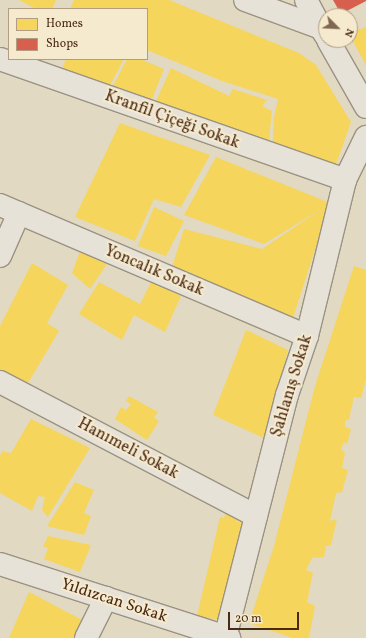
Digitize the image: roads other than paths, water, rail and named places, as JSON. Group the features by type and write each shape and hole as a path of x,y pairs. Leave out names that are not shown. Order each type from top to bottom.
{"street":[{"path":"245,0 318,32"},
{"path":"306,0 318,22"},
{"path":"332,48 366,107"},
{"name":"Kranfil Çiçeği Sokak","path":"0,59 345,180"},
{"name":"Şahlanış Sokak","path":"227,638 287,395 307,336 345,180 366,137"},
{"path":"0,256 10,209"},
{"name":"Yoncalık Sokak","path":"10,209 307,336"},
{"name":"Hanımeli Sokak","path":"0,382 256,516"},
{"name":"Yıldızcan Sokak","path":"0,564 227,638"},
{"path":"86,638 106,598"}]}
